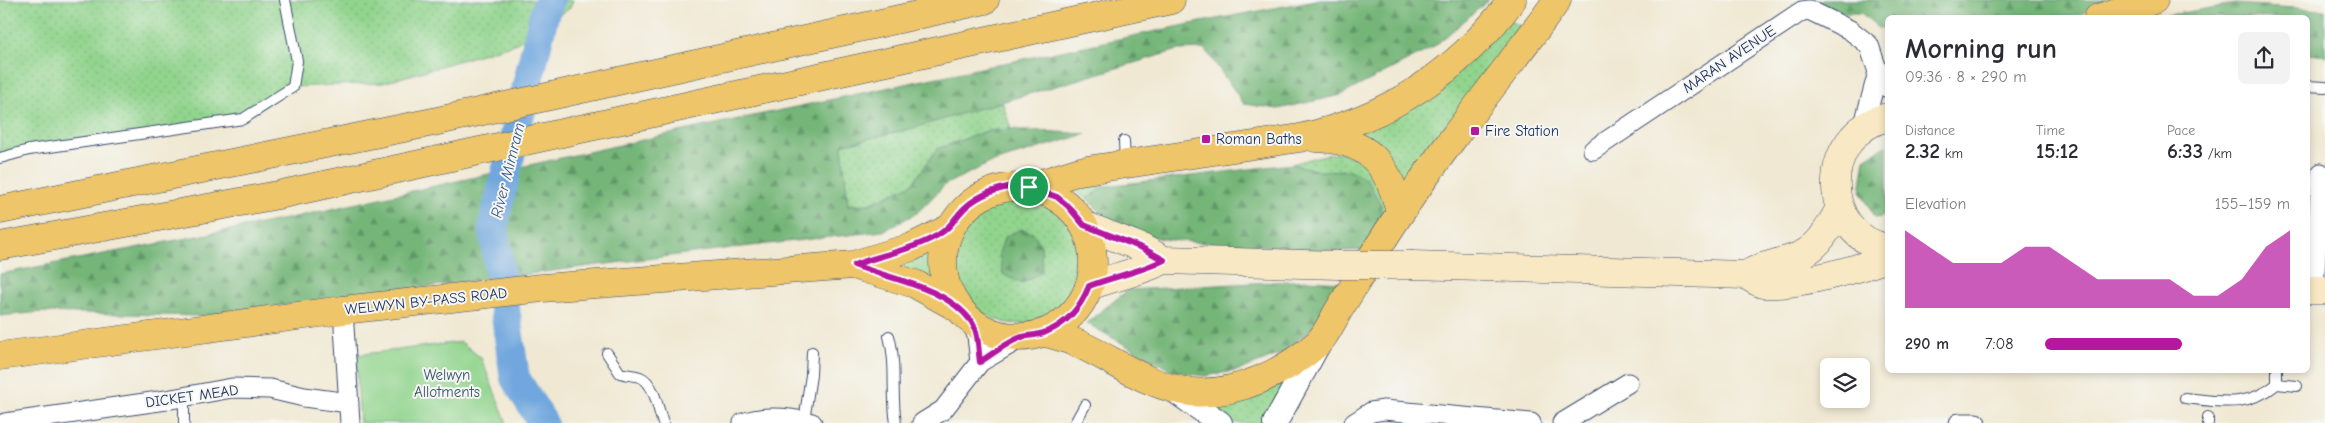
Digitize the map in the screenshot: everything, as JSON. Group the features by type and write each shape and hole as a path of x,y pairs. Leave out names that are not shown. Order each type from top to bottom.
{"main road":[{"path":"814,38 909,0"},
{"path":"0,210 434,122 542,96 985,0"},
{"path":"0,246 278,195 1172,0"},
{"path":"1300,138 1326,132 1365,118 1396,104 1430,83 1471,47 1512,0"},
{"path":"1033,335 1061,324 1074,312 1084,298 1089,286 1092,256 1090,241 1084,225 1068,206 1057,197 1029,187 1013,186 997,189 970,203 950,228 943,248 942,269 948,290 965,315 995,334 1063,336 1148,380 1170,388 1191,392 1207,392 1238,387 1254,382 1289,364 1319,341 1400,213 1446,148 1557,0"},
{"path":"2107,15 2154,0"},
{"path":"1885,117 1863,128 1844,148 1838,162 1835,178 1840,208 1850,225 1864,238 1885,247"},
{"path":"1029,187 1080,172 1125,154 1300,138 1331,139 1343,141 1374,158 1389,177 1400,213"},
{"path":"1746,275 1758,267 1795,258 1809,251 1822,239 1840,208"},
{"path":"1084,225 1142,248 1164,260 1746,275 1762,284 1839,273 1885,258"},
{"name":"WELWYN BY-PASS ROAD","path":"0,356 343,310 542,288 854,265 912,247 950,228"},
{"path":"1089,286 1126,273 1143,271 1164,260"},
{"name":"WELWYN BY-PASS ROAD","path":"854,265 915,284 965,315"}],"street":[{"name":"MARAN AVENUE","path":"1592,150 1802,11 1809,10 1859,36 1869,45 1883,80 1863,128"},
{"path":"2316,290 2318,172"},
{"path":"343,310 350,423"},
{"path":"965,315 976,336 980,362"},
{"path":"927,422 943,410 954,398 980,362 1033,335"},
{"path":"1275,423 1319,341"},
{"path":"1562,423 1628,383"},
{"name":"DICKET MEAD","path":"6,423 232,388 270,389 304,397 349,403"},
{"path":"1170,388 1220,423"},
{"path":"1354,423 1371,412 1384,410 1531,423"},
{"path":"743,423 765,419 808,422"},
{"path":"1959,423 1976,423"}],"lane":[{"path":"0,158 29,150 242,120 293,87 297,61 285,0"},
{"path":"2310,86 2325,87"},
{"path":"889,336 894,371 893,406 896,423"},
{"path":"808,422 812,352"},
{"path":"607,353 620,373 640,377 646,381 652,390 662,423"},
{"path":"2277,373 2277,384"},
{"path":"2186,398 2231,403 2264,394 2277,384 2297,386"},
{"path":"184,396 184,423"},
{"path":"1075,423 1085,405"}],"green space":[{"path":"0,0 573,0 570,8 515,44 383,83 293,87 243,119 0,158"},
{"path":"1316,0 1489,0 1432,48 1341,95 1278,109 1244,104 1205,49 1178,50 913,128 842,145 848,205 870,204 912,184 937,149 987,131 1011,129 1086,134 990,163 946,184 917,213 883,231 724,249 200,316 42,312 0,316 0,274 286,219 701,127 1185,25"},
{"path":"1815,0 2116,0 2078,15 1885,15 1885,28 1879,28 1861,13 1842,13"},
{"path":"2235,4 2325,10 2325,56 2310,54 2310,15 2169,15"},
{"path":"1510,21 1522,27 1401,193 1349,139"},
{"path":"1002,101 1011,129 987,131 937,149 913,184 870,204 848,205 841,145 913,128"},
{"path":"1885,146 1885,216 1876,218 1860,191 1865,159"},
{"path":"1342,152 1371,167 1387,207 1379,232 1350,170 1319,171 1292,164"},
{"path":"1292,164 1319,171 1350,170 1366,178 1381,205 1379,232 1364,250 1339,251 1177,241 1157,238 1138,233 1120,225 1103,214 1087,199 1106,186"},
{"path":"1106,186 1087,199 1068,188"},
{"path":"1019,198 1043,203 1064,216 1077,237 1082,261 1077,285 1064,306 1043,319 1019,324 995,319 974,306 961,285 956,261 961,237 974,216 995,203"},
{"path":"1021,229 1033,233 1041,246 1042,271 1022,284 1003,274 999,253 1005,237"},
{"path":"933,251 935,281 897,267 903,260"},
{"path":"1308,280 1342,282 1315,326 1281,354 1240,370 1205,376 1172,371 1086,323 1128,290"},
{"name":"Welwyn Allotments","path":"461,342 481,358 507,423 360,423 356,355"},
{"path":"1294,374 1268,423 1230,423 1209,403"}],"waterway":[{"name":"River Mimram","path":"543,423 515,378 493,226 545,11 550,0"}],"place":[{"name":"Fire Station","path":"1475,131"},
{"name":"Roman Baths","path":"1206,139"}],"route":[{"path":"1013,186 1029,187 1057,197 1077,214 1084,225 1142,248 1164,260 1143,271 1126,273 1089,286 1084,298 1074,312 1061,324 1045,333 1021,338 980,362 972,322 958,308 915,284 880,275 854,265 912,247 936,237 950,228 970,203 983,195 997,189 1013,186"}]}
